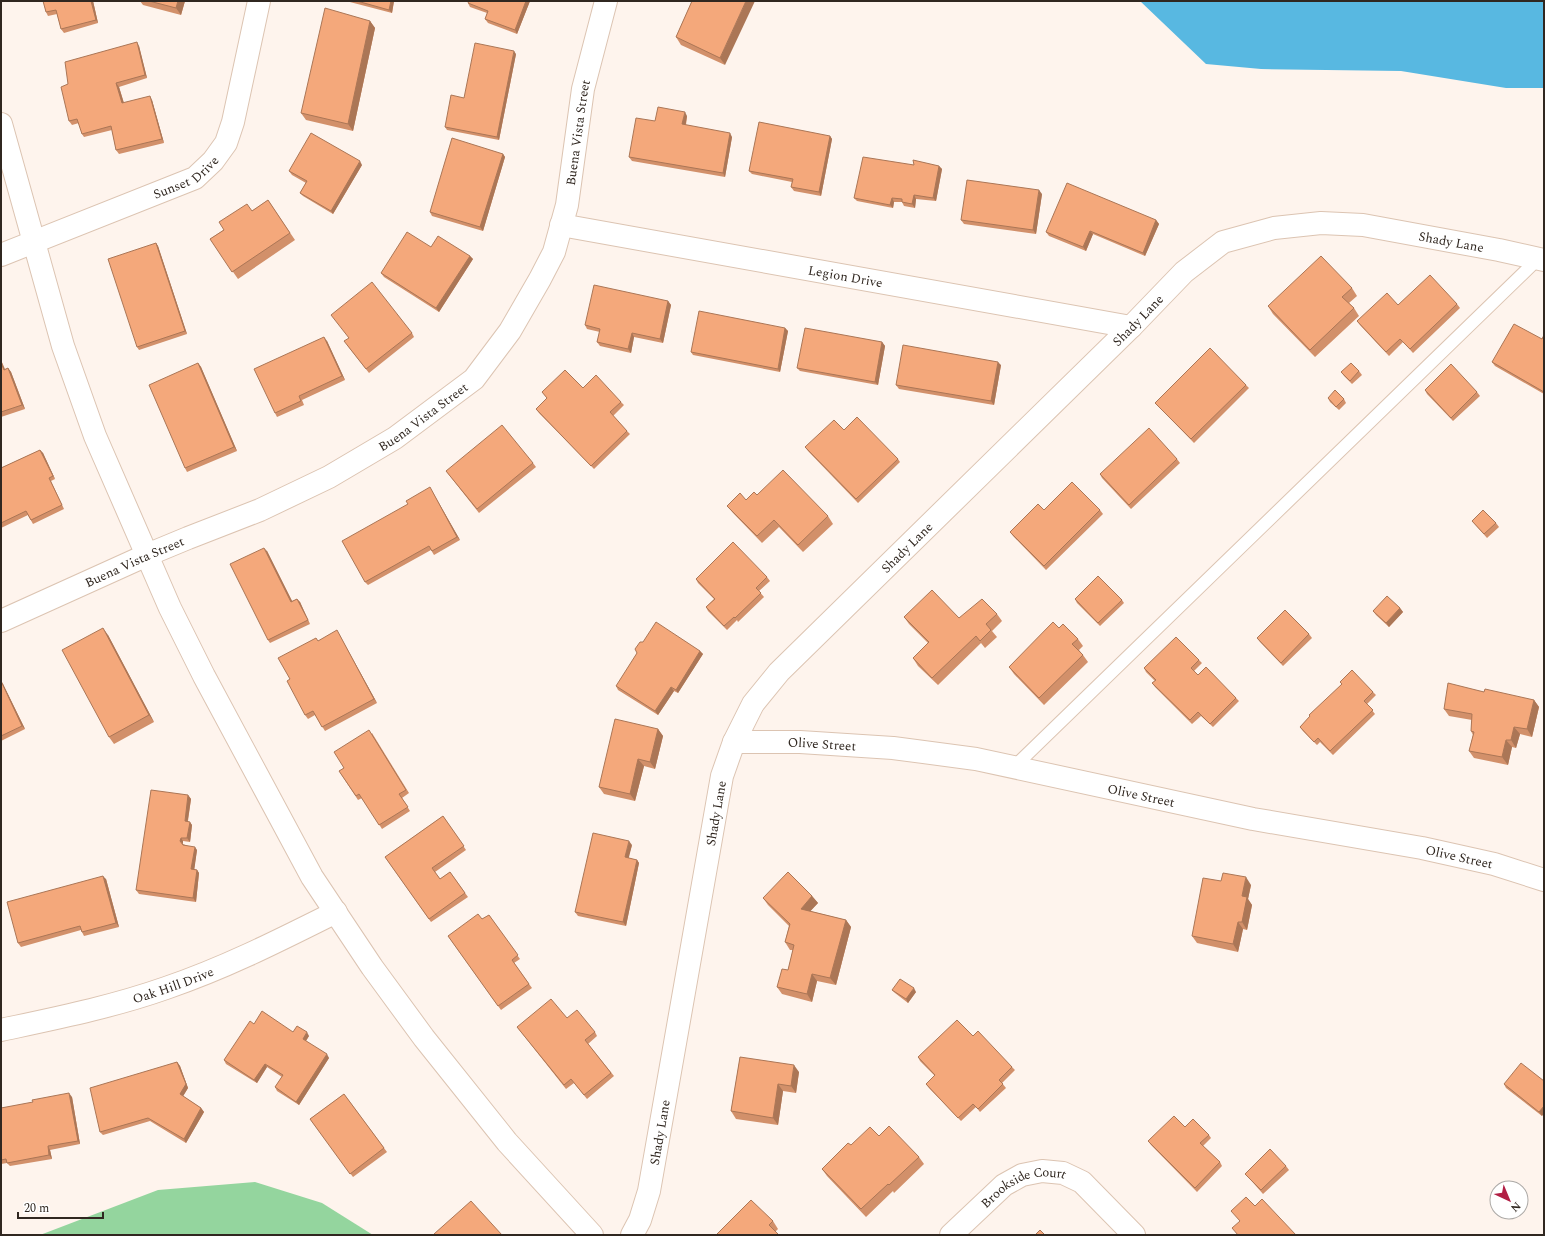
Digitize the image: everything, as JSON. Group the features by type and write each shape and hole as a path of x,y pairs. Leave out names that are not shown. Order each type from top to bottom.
{"street":[{"name":"Sunset Drive","path":"1,255 195,178 214,161 226,143 232,122 259,1"},
{"name":"Buena Vista Street","path":"1,621 146,555 260,510 329,477 395,438 474,379 510,331 554,252 566,205 583,90 606,1"},
{"path":"1,124 63,346 95,436 170,608 204,676 309,871 372,967 424,1038 508,1142 592,1235"},
{"name":"Shady Lane","path":"632,1235 640,1220 649,1191 722,776 734,742 753,704 779,672 1131,327 1184,272 1223,242 1274,228 1321,223 1362,225 1541,259"},
{"name":"Legion Drive","path":"561,225 1131,327"},
{"name":"Olive Street","path":"734,742 800,742 893,748 976,759 1253,819 1430,850 1494,864 1544,880"},
{"name":"Oak Hill Drive","path":"1,1030 83,1013 166,988 238,960 336,912"},
{"name":"Brookside Court","path":"951,1235 1004,1185 1022,1175 1042,1171 1063,1173 1082,1182 1134,1235"}],"lane":[{"path":"1014,768 1541,259"}],"green space":[{"path":"255,1182 322,1203 373,1235 40,1235 158,1190"}],"water":[{"path":"1140,1 1544,1 1544,88 1506,88 1401,71 1261,69 1206,64"}],"building":[{"path":"43,1 91,1 96,20 61,29 56,10 46,12"},
{"path":"149,1 178,1 176,8"},
{"path":"357,1 391,1 389,10"},
{"path":"469,1 526,1 515,30 485,19 488,11 468,3"},
{"path":"692,1 746,1 720,58 676,37"},
{"path":"325,8 370,21 348,124 301,113"},
{"path":"137,42 145,75 116,83 122,103 150,96 162,139 116,150 111,126 82,134 77,119 69,121 61,87 68,84 65,62"},
{"path":"475,43 514,51 497,137 445,127 451,95 464,98"},
{"path":"658,107 685,112 682,124 730,133 723,173 629,157 636,118 655,121"},
{"path":"759,122 830,136 819,192 791,187 793,179 749,171"},
{"path":"311,133 360,161 331,211 300,193 307,181 289,171"},
{"path":"452,138 503,154 480,227 430,212"},
{"path":"863,157 914,165 913,160 939,166 933,198 914,195 912,204 902,202 902,199 892,198 890,205 854,198"},
{"path":"967,180 1039,190 1033,230 961,220"},
{"path":"1067,183 1156,220 1143,253 1090,231 1083,247 1046,232"},
{"path":"268,200 290,233 232,272 210,239 224,230 219,222 247,204 252,211"},
{"path":"407,232 431,247 438,236 470,256 436,308 381,273"},
{"path":"156,243 185,331 137,347 108,259"},
{"path":"1321,256 1352,288 1342,297 1354,308 1310,350 1268,306"},
{"path":"1430,275 1457,304 1410,349 1400,339 1386,352 1357,321 1387,293 1398,305"},
{"path":"372,282 412,333 366,369 344,341 349,338 331,315"},
{"path":"594,285 668,301 660,339 632,333 628,349 597,342 600,329 585,325"},
{"path":"699,311 785,328 778,369 691,352"},
{"path":"1514,324 1542,339 1544,335 1544,392 1492,362"},
{"path":"805,328 882,342 875,382 797,368"},
{"path":"324,337 342,376 299,396 301,401 275,413 254,369"},
{"path":"903,345 998,362 991,401 896,385"},
{"path":"1210,348 1246,385 1191,439 1155,403"},
{"path":"1,363 4,370 8,368 22,405 1,412"},
{"path":"198,363 234,447 185,468 149,385"},
{"path":"1351,363 1359,371 1350,381 1341,372"},
{"path":"1451,364 1477,392 1451,418 1425,390"},
{"path":"565,370 583,388 596,375 621,402 610,412 627,431 591,466 536,409 547,398 542,392"},
{"path":"1335,390 1344,399 1336,407 1328,398"},
{"path":"857,417 898,459 856,499 805,447 834,420 844,430"},
{"path":"502,425 533,463 477,509 446,471"},
{"path":"1149,428 1177,459 1129,505 1100,474"},
{"path":"40,450 53,476 49,478 62,505 31,520 26,511 1,523 1,468"},
{"path":"783,470 828,516 798,545 774,520 757,536 727,506 740,493 746,500 754,492 757,495"},
{"path":"1072,482 1100,510 1044,566 1010,532 1038,504 1044,510"},
{"path":"430,487 457,537 432,551 429,546 365,582 342,541 408,504 406,501"},
{"path":"1483,510 1496,523 1484,534 1472,521"},
{"path":"733,542 767,577 756,588 761,593 735,618 734,617 724,626 706,607 715,599 696,579"},
{"path":"264,548 291,602 297,599 308,620 268,640 230,564"},
{"path":"1098,576 1122,600 1098,623 1075,599"},
{"path":"932,590 959,618 982,599 997,614 986,624 991,630 980,641 976,636 932,678 913,658 929,642 904,617"},
{"path":"1387,596 1400,608 1386,623 1373,611"},
{"path":"1285,610 1309,634 1281,663 1257,638"},
{"path":"656,622 700,651 676,690 671,687 655,711 616,686 637,653 635,649 640,642 643,642"},
{"path":"1053,622 1059,628 1063,624 1078,639 1072,644 1083,655 1039,698 1009,667"},
{"path":"103,628 149,715 109,737 62,650"},
{"path":"337,630 374,699 322,727 313,711 305,715 287,681 290,679 278,658 316,638 318,641"},
{"path":"1176,637 1199,660 1191,668 1198,675 1206,667 1236,698 1210,724 1198,712 1190,720 1152,683 1156,680 1144,668"},
{"path":"1352,670 1373,692 1364,701 1373,710 1330,751 1318,738 1314,742 1300,727 1310,716 1309,715 1342,684 1340,682"},
{"path":"1,681 22,726 1,736"},
{"path":"1448,683 1484,692 1485,689 1534,700 1527,729 1514,727 1511,740 1506,740 1502,757 1469,751 1474,732 1471,731 1472,714 1444,709"},
{"path":"615,719 658,729 650,762 638,759 630,794 599,787"},
{"path":"369,730 406,790 399,794 408,807 379,825 359,794 356,796 339,771 344,768 334,752"},
{"path":"151,790 188,795 185,821 190,822 187,838 181,838 180,841 183,845 195,847 191,869 197,870 193,898 136,890"},
{"path":"443,816 464,846 432,868 440,879 450,872 465,893 429,919 385,857"},
{"path":"593,833 629,841 625,857 637,860 623,922 575,912"},
{"path":"788,872 812,896 801,909 846,920 830,978 812,974 807,994 777,987 782,969 788,970 794,945 785,942 790,924 763,898"},
{"path":"1223,873 1246,877 1242,896 1247,897 1242,922 1238,922 1233,944 1192,936 1203,878 1221,881"},
{"path":"103,876 116,923 82,932 80,926 18,943 7,902"},
{"path":"478,914 482,919 489,915 518,955 512,960 529,984 498,1006 448,936"},
{"path":"900,979 914,988 906,999 892,990"},
{"path":"551,999 567,1018 577,1010 595,1032 585,1040 611,1073 584,1095 571,1079 564,1085 517,1027"},
{"path":"262,1011 293,1032 297,1026 307,1032 303,1039 327,1054 296,1102 275,1087 283,1075 265,1064 254,1080 224,1060 250,1021 254,1024"},
{"path":"957,1020 973,1036 978,1031 1012,1067 999,1080 1003,1084 978,1109 973,1104 958,1118 926,1084 935,1075 918,1057"},
{"path":"740,1057 794,1065 791,1086 778,1084 773,1118 731,1111"},
{"path":"177,1062 186,1084 180,1094 201,1108 184,1139 148,1118 100,1132 90,1088"},
{"path":"1521,1063 1544,1081 1544,1106 1539,1112 1504,1084"},
{"path":"69,1093 78,1141 48,1146 49,1155 7,1163 6,1159 1,1160 1,1108"},
{"path":"344,1094 384,1148 350,1174 310,1119"},
{"path":"1174,1116 1185,1127 1193,1119 1209,1135 1200,1143 1220,1162 1195,1188 1148,1141"},
{"path":"889,1126 919,1157 861,1209 822,1169 848,1143 851,1145 870,1127 879,1136"},
{"path":"1270,1149 1286,1166 1261,1190 1245,1174"},
{"path":"1246,1197 1255,1206 1262,1199 1296,1235 1238,1235 1232,1228 1240,1221 1231,1211"},
{"path":"751,1200 773,1221 769,1225 779,1235 716,1235"},
{"path":"471,1201 502,1235 434,1234"},
{"path":"1040,1230 1045,1235 1035,1235"}]}
